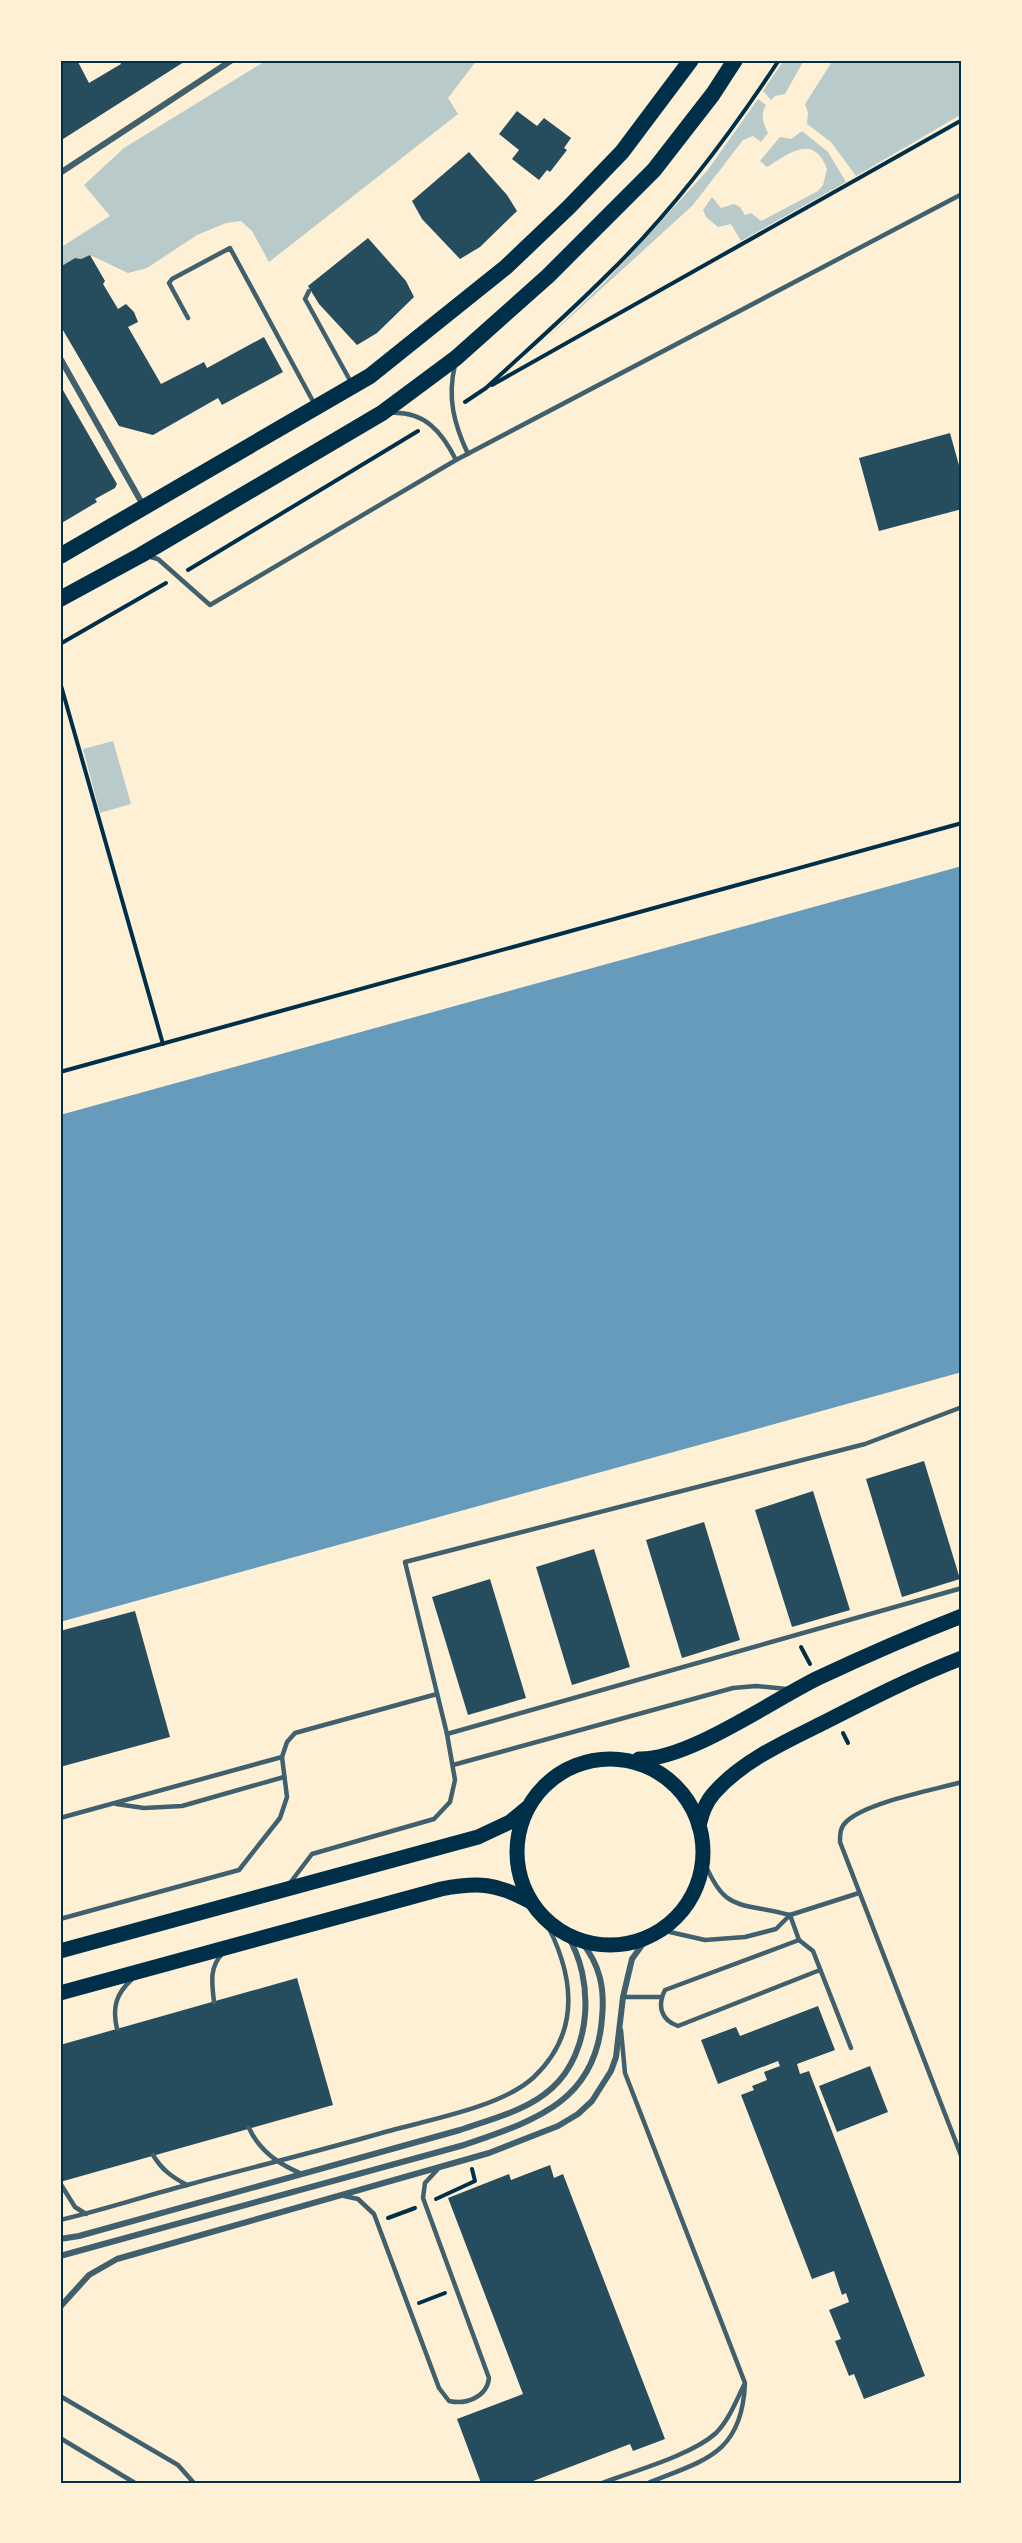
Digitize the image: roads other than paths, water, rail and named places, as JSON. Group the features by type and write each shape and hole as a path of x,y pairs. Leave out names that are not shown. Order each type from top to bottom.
{"highway":[{"path":"60,556 370,376 506,267 569,207 622,152 691,60"},
{"path":"60,599 141,555 382,413 456,358 548,276 654,170 713,94 735,60"}],"main road":[{"path":"60,1950 478,1837 510,1822 529,1806 550,1780 579,1763 596,1759 653,1760 676,1752 796,1690 962,1616"},
{"path":"529,1806 518,1838 518,1855 525,1889 532,1902 542,1915 574,1938 612,1946 628,1945 657,1932 673,1921 684,1907 700,1870 699,1826 704,1808 714,1793 731,1777 768,1751 917,1675 962,1658"},
{"path":"630,1760 646,1764 673,1783 685,1796 699,1826"},
{"path":"60,1993 441,1889 471,1884 498,1886 532,1902"}],"street":[{"path":"60,173 232,60"},
{"path":"60,358 145,508"},
{"path":"60,2307 89,2275 117,2259 489,2153 538,2135 578,2114 592,2101 611,2071 616,2057 623,1997 632,1959 642,1945 657,1932"},
{"path":"60,2239 460,2130 532,2103 552,2089 568,2070 585,2020 585,1992 574,1938"},
{"path":"60,2256 464,2145 508,2130 551,2110 567,2098 582,2081 593,2061 599,2042 604,1999 602,1979 590,1952 574,1938"}],"lane":[{"path":"141,555 158,559 210,605 456,460 962,194"},
{"path":"188,318 169,283 172,279 230,248 316,408"},
{"path":"309,291 305,299 353,386"},
{"path":"456,358 450,385 452,410 459,436 468,454"},
{"path":"382,413 402,412 422,417 431,423 448,444 456,460"},
{"path":"284,1890 312,1854 434,1819 443,1812 454,1792 455,1780 447,1734 405,1562 865,1444 962,1407"},
{"path":"447,1734 962,1588"},
{"path":"453,1766 734,1688 756,1686 796,1690"},
{"path":"60,1919 239,1870 280,1818 287,1797 282,1757 288,1742 295,1733 437,1694"},
{"path":"60,1818 282,1757"},
{"path":"113,1804 144,1808 182,1806 284,1777"},
{"path":"962,1782 867,1809 846,1822 841,1828 840,1842 962,2157"},
{"path":"701,1854 714,1884 723,1896 736,1904 790,1915"},
{"path":"657,1932 705,1940 744,1936 776,1929 790,1915 859,1893"},
{"path":"60,2220 279,2162 500,2099 532,2078 560,2044 568,2014 569,1994 565,1969 560,1950 542,1915"},
{"path":"790,1915 799,1940 813,1951 851,2048"},
{"path":"799,1940 665,1990 661,1997 662,2012 671,2024 678,2026 820,1970"},
{"path":"214,2002 212,1977 214,1966 220,1955 234,1945"},
{"path":"117,2029 113,2012 114,2005 122,1989 142,1969"},
{"path":"623,1997 661,1997"},
{"path":"621,2029 626,2073 745,2383 744,2405 737,2426 725,2445 708,2459 648,2483"},
{"path":"249,2128 257,2145 279,2162 300,2173"},
{"path":"153,2155 161,2167 187,2185"},
{"path":"338,2195 358,2199 374,2214 439,2388 449,2400 463,2402 479,2396 488,2384 489,2378 423,2198 428,2178 443,2166"},
{"path":"60,2183 75,2207 86,2214"},
{"path":"602,2483 700,2445 717,2431 730,2413 745,2383"},
{"path":"60,2396 178,2465 194,2483"},
{"path":"60,2438 135,2483"}],"water":[{"path":"962,866 962,1372 60,1622 60,1115"}]}
